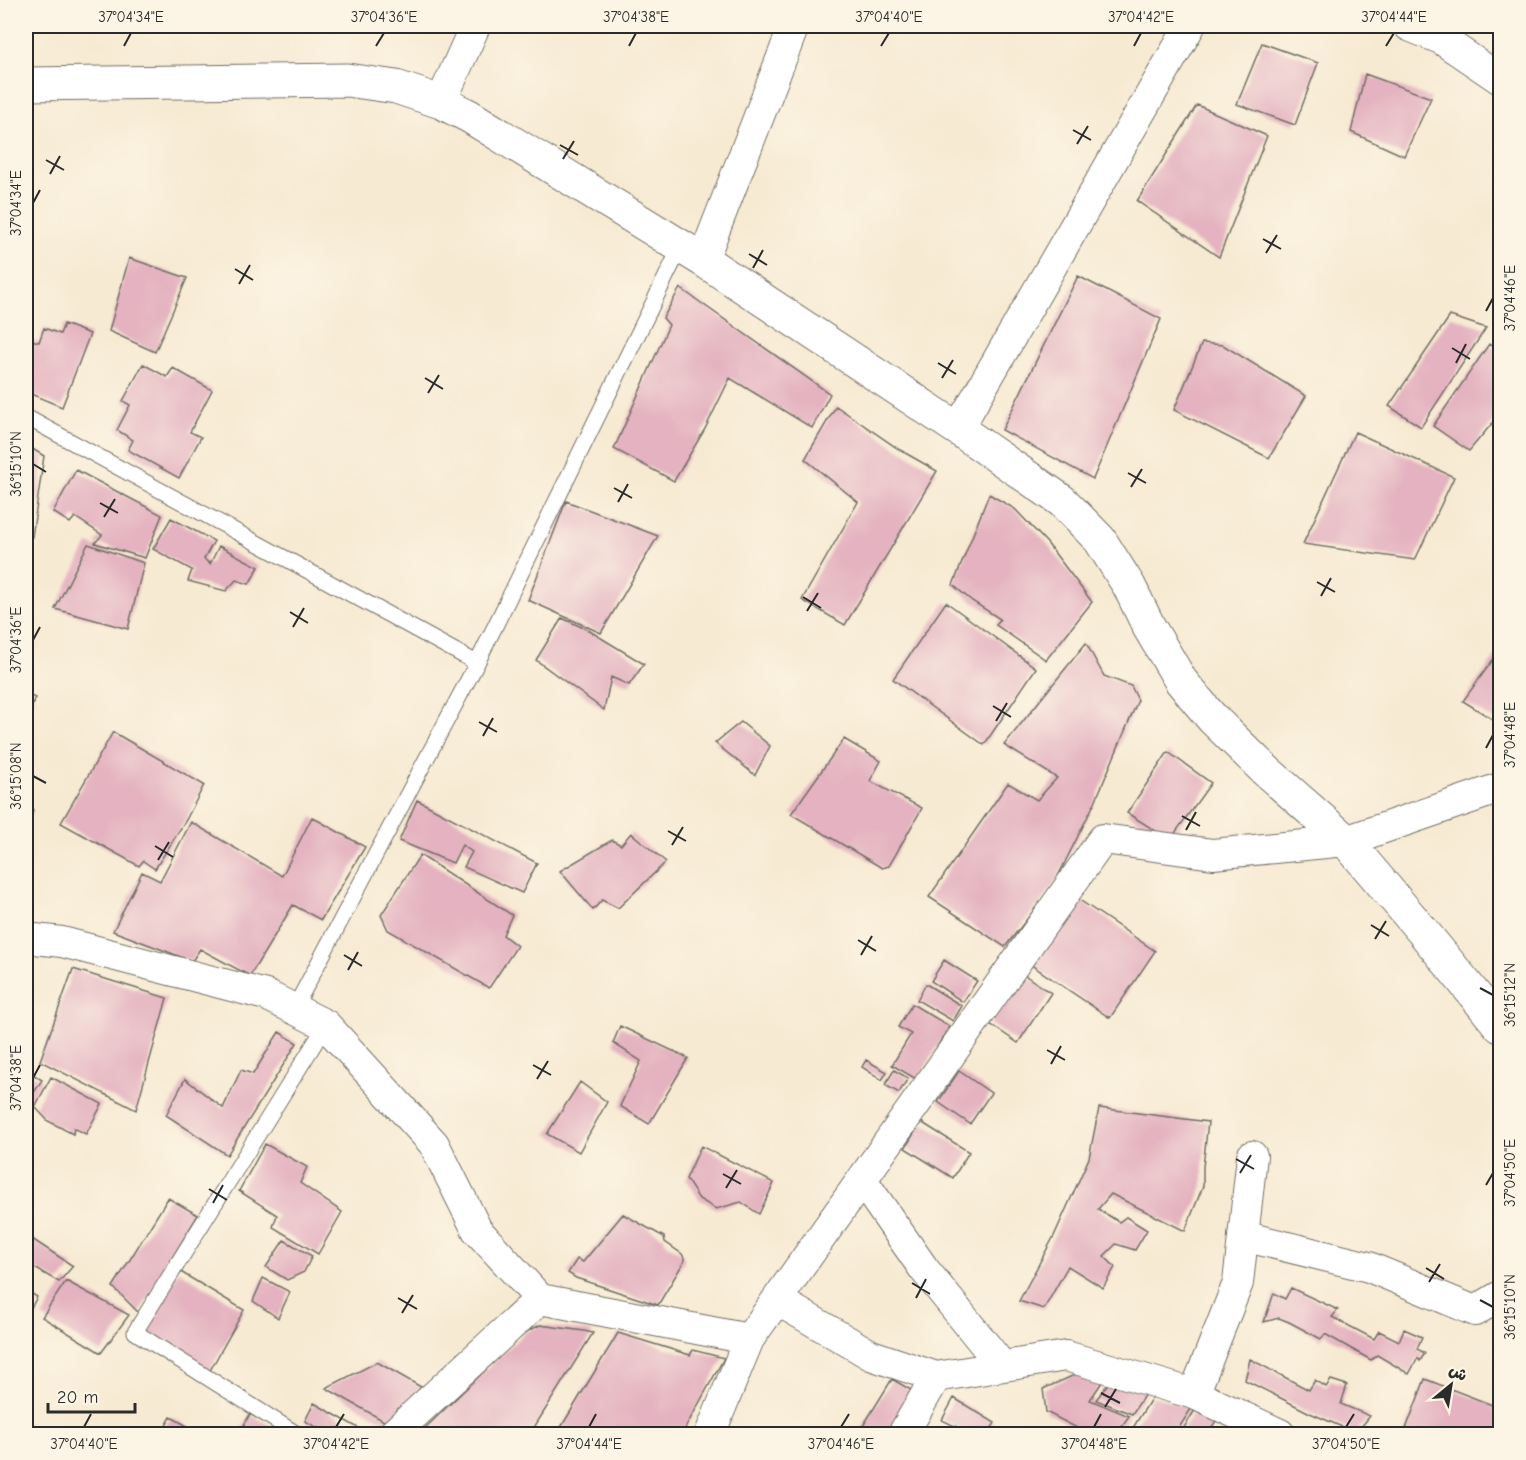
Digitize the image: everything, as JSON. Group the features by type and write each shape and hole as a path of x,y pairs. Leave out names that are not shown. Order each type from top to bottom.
{"street":[{"path":"441,102 475,26"},
{"path":"692,253 795,26"},
{"path":"958,429 1190,26"},
{"path":"1409,26 1446,32 1500,78"},
{"path":"26,84 347,80 396,87 441,102 469,116 692,253 958,429 1062,501 1100,540 1129,586 1149,627 1181,681 1220,726 1264,769 1346,841 1500,1026"},
{"path":"710,1434 749,1339 1103,839 1213,854 1346,841 1500,788"},
{"path":"26,939 62,942 266,995 326,1025 434,1144 477,1230 540,1299 749,1339"},
{"path":"1194,1394 1238,1283 1252,1156"},
{"path":"862,1180 924,1269 1002,1366"},
{"path":"1243,1236 1369,1267 1475,1311 1500,1296"},
{"path":"393,1434 540,1299"},
{"path":"777,1300 871,1355 936,1377 1066,1356 1194,1394 1280,1434"},
{"path":"903,1434 936,1377"}],"lane":[{"path":"294,1009 692,253"},
{"path":"26,417 477,663"},
{"path":"297,1434 135,1332 326,1025"}],"building":[{"path":"1262,43 1318,63 1295,125 1237,104"},
{"path":"1365,74 1431,98 1404,156 1351,132"},
{"path":"1197,105 1267,136 1219,257 1137,201"},
{"path":"129,258 187,278 155,352 109,331"},
{"path":"1078,276 1161,319 1093,479 1002,430"},
{"path":"680,288 830,394 812,428 730,378 705,429 674,481 614,449 669,325 663,318"},
{"path":"1450,316 1486,328 1421,427 1389,406"},
{"path":"64,324 90,334 62,407 26,392 26,354 31,340 39,342 44,328 60,334"},
{"path":"1202,343 1223,345 1306,396 1269,458 1174,410"},
{"path":"1489,344 1500,353 1500,414 1469,451 1433,426"},
{"path":"143,364 167,377 173,368 212,390 190,432 201,437 179,478 128,450 133,440 117,430 130,405 123,401"},
{"path":"836,406 900,450 937,471 845,625 802,600 858,502 805,459"},
{"path":"1355,432 1454,477 1415,560 1303,544"},
{"path":"26,445 44,456 32,537 26,536"},
{"path":"76,470 162,515 145,558 95,543 102,535 75,517 70,523 53,512"},
{"path":"989,494 1015,509 1047,543 1092,602 1046,660 996,625 1000,619 972,601 953,585"},
{"path":"566,501 658,536 601,633 528,600"},
{"path":"171,518 214,541 204,559 210,564 219,546 259,567 249,584 236,580 226,591 188,581 192,570 153,549"},
{"path":"88,544 144,563 128,629 55,609"},
{"path":"26,598 32,601 27,632 26,632"},
{"path":"946,602 1036,668 984,745 893,679"},
{"path":"562,618 588,630 644,664 629,685 611,677 604,710 536,660"},
{"path":"1086,643 1104,676 1131,686 1138,700 1095,802 1053,886 1005,947 929,897 1008,783 1037,800 1057,778 1004,745"},
{"path":"1500,650 1500,724 1463,701"},
{"path":"26,694 35,698 26,723"},
{"path":"741,722 770,746 755,775 715,743"},
{"path":"113,732 204,785 186,820 155,869 143,861 139,866 61,823"},
{"path":"844,739 881,761 870,781 922,808 889,866 882,868 791,814"},
{"path":"1168,752 1211,783 1170,840 1127,813"},
{"path":"417,800 537,863 522,893 464,867 472,852 462,845 453,863 399,841"},
{"path":"26,806 33,811 26,824"},
{"path":"312,817 365,847 321,920 293,905 250,976 200,949 192,961 113,931 142,872 160,881 191,822 282,876"},
{"path":"631,833 666,862 618,908 602,900 593,910 560,871 612,840 621,845"},
{"path":"420,855 512,915 503,935 517,946 489,988 388,930 381,915"},
{"path":"1072,895 1155,951 1110,1018 1027,962"},
{"path":"944,960 977,981 963,1002 931,981"},
{"path":"73,969 167,998 136,1110 40,1061"},
{"path":"1023,974 1051,993 1018,1043 990,1024"},
{"path":"926,984 962,1006 953,1021 917,1000"},
{"path":"912,1004 949,1026 918,1080 892,1065 911,1034 898,1027"},
{"path":"620,1026 688,1058 649,1124 620,1106 641,1061 613,1043"},
{"path":"279,1032 297,1043 227,1155 166,1115 185,1079 223,1108 241,1070 253,1074"},
{"path":"866,1060 887,1072 882,1080 862,1067"},
{"path":"26,1070 42,1080 26,1105"},
{"path":"894,1070 908,1078 899,1093 885,1085"},
{"path":"959,1071 991,1093 970,1124 938,1102"},
{"path":"51,1077 102,1104 86,1134 74,1128 73,1134 48,1121 35,1107"},
{"path":"580,1082 607,1102 579,1152 547,1134"},
{"path":"1099,1108 1208,1122 1203,1186 1185,1231 1111,1194 1098,1209 1119,1222 1126,1217 1147,1230 1135,1250 1116,1244 1104,1256 1115,1267 1103,1288 1068,1266 1044,1309 1019,1301 1054,1236 1089,1158"},
{"path":"921,1122 969,1152 953,1178 905,1148"},
{"path":"265,1144 307,1167 300,1183 342,1212 318,1254 273,1227 277,1215 239,1191"},
{"path":"701,1146 774,1183 759,1214 741,1202 716,1209 699,1199 686,1179"},
{"path":"168,1198 198,1215 139,1313 113,1287"},
{"path":"1500,1205 1500,1217 1495,1209"},
{"path":"623,1214 664,1237 665,1242 682,1254 685,1260 658,1305 576,1278 568,1273 577,1259 583,1262"},
{"path":"26,1235 73,1266 59,1282 26,1263"},
{"path":"284,1240 312,1256 304,1272 287,1280 266,1267"},
{"path":"179,1271 244,1310 208,1374 141,1331"},
{"path":"263,1278 290,1292 278,1318 253,1301"},
{"path":"66,1281 129,1315 101,1353 42,1317"},
{"path":"1291,1288 1338,1310 1332,1317 1374,1339 1379,1331 1399,1341 1404,1329 1422,1337 1417,1349 1425,1353 1420,1361 1418,1358 1409,1374 1377,1355 1371,1360 1325,1334 1321,1339 1279,1318 1264,1322 1274,1293 1285,1299"},
{"path":"26,1290 37,1297 26,1317"},
{"path":"540,1325 593,1333 530,1434 430,1434 423,1430 524,1333"},
{"path":"618,1333 690,1355 693,1350 724,1358 682,1434 571,1434 560,1429"},
{"path":"1250,1359 1309,1390 1315,1380 1326,1387 1331,1380 1347,1385 1341,1404 1370,1416 1356,1433 1310,1413 1245,1380"},
{"path":"377,1362 421,1387 391,1425 326,1388"},
{"path":"1088,1369 1106,1376 1090,1400 1129,1416 1116,1434 1094,1434 1046,1412 1043,1389"},
{"path":"1112,1378 1147,1391 1132,1414 1096,1400"},
{"path":"892,1379 916,1393 892,1434 858,1434"},
{"path":"1425,1379 1500,1408 1500,1434 1404,1434"},
{"path":"1153,1396 1191,1409 1175,1434 1129,1434"},
{"path":"954,1398 995,1423 988,1434 971,1434 942,1420"},
{"path":"314,1403 369,1434 329,1434 305,1421"},
{"path":"1195,1410 1217,1419 1208,1434 1180,1434"},
{"path":"250,1414 284,1434 239,1434"},
{"path":"171,1417 202,1434 161,1434"},
{"path":"26,1422 41,1434 26,1434"}]}
